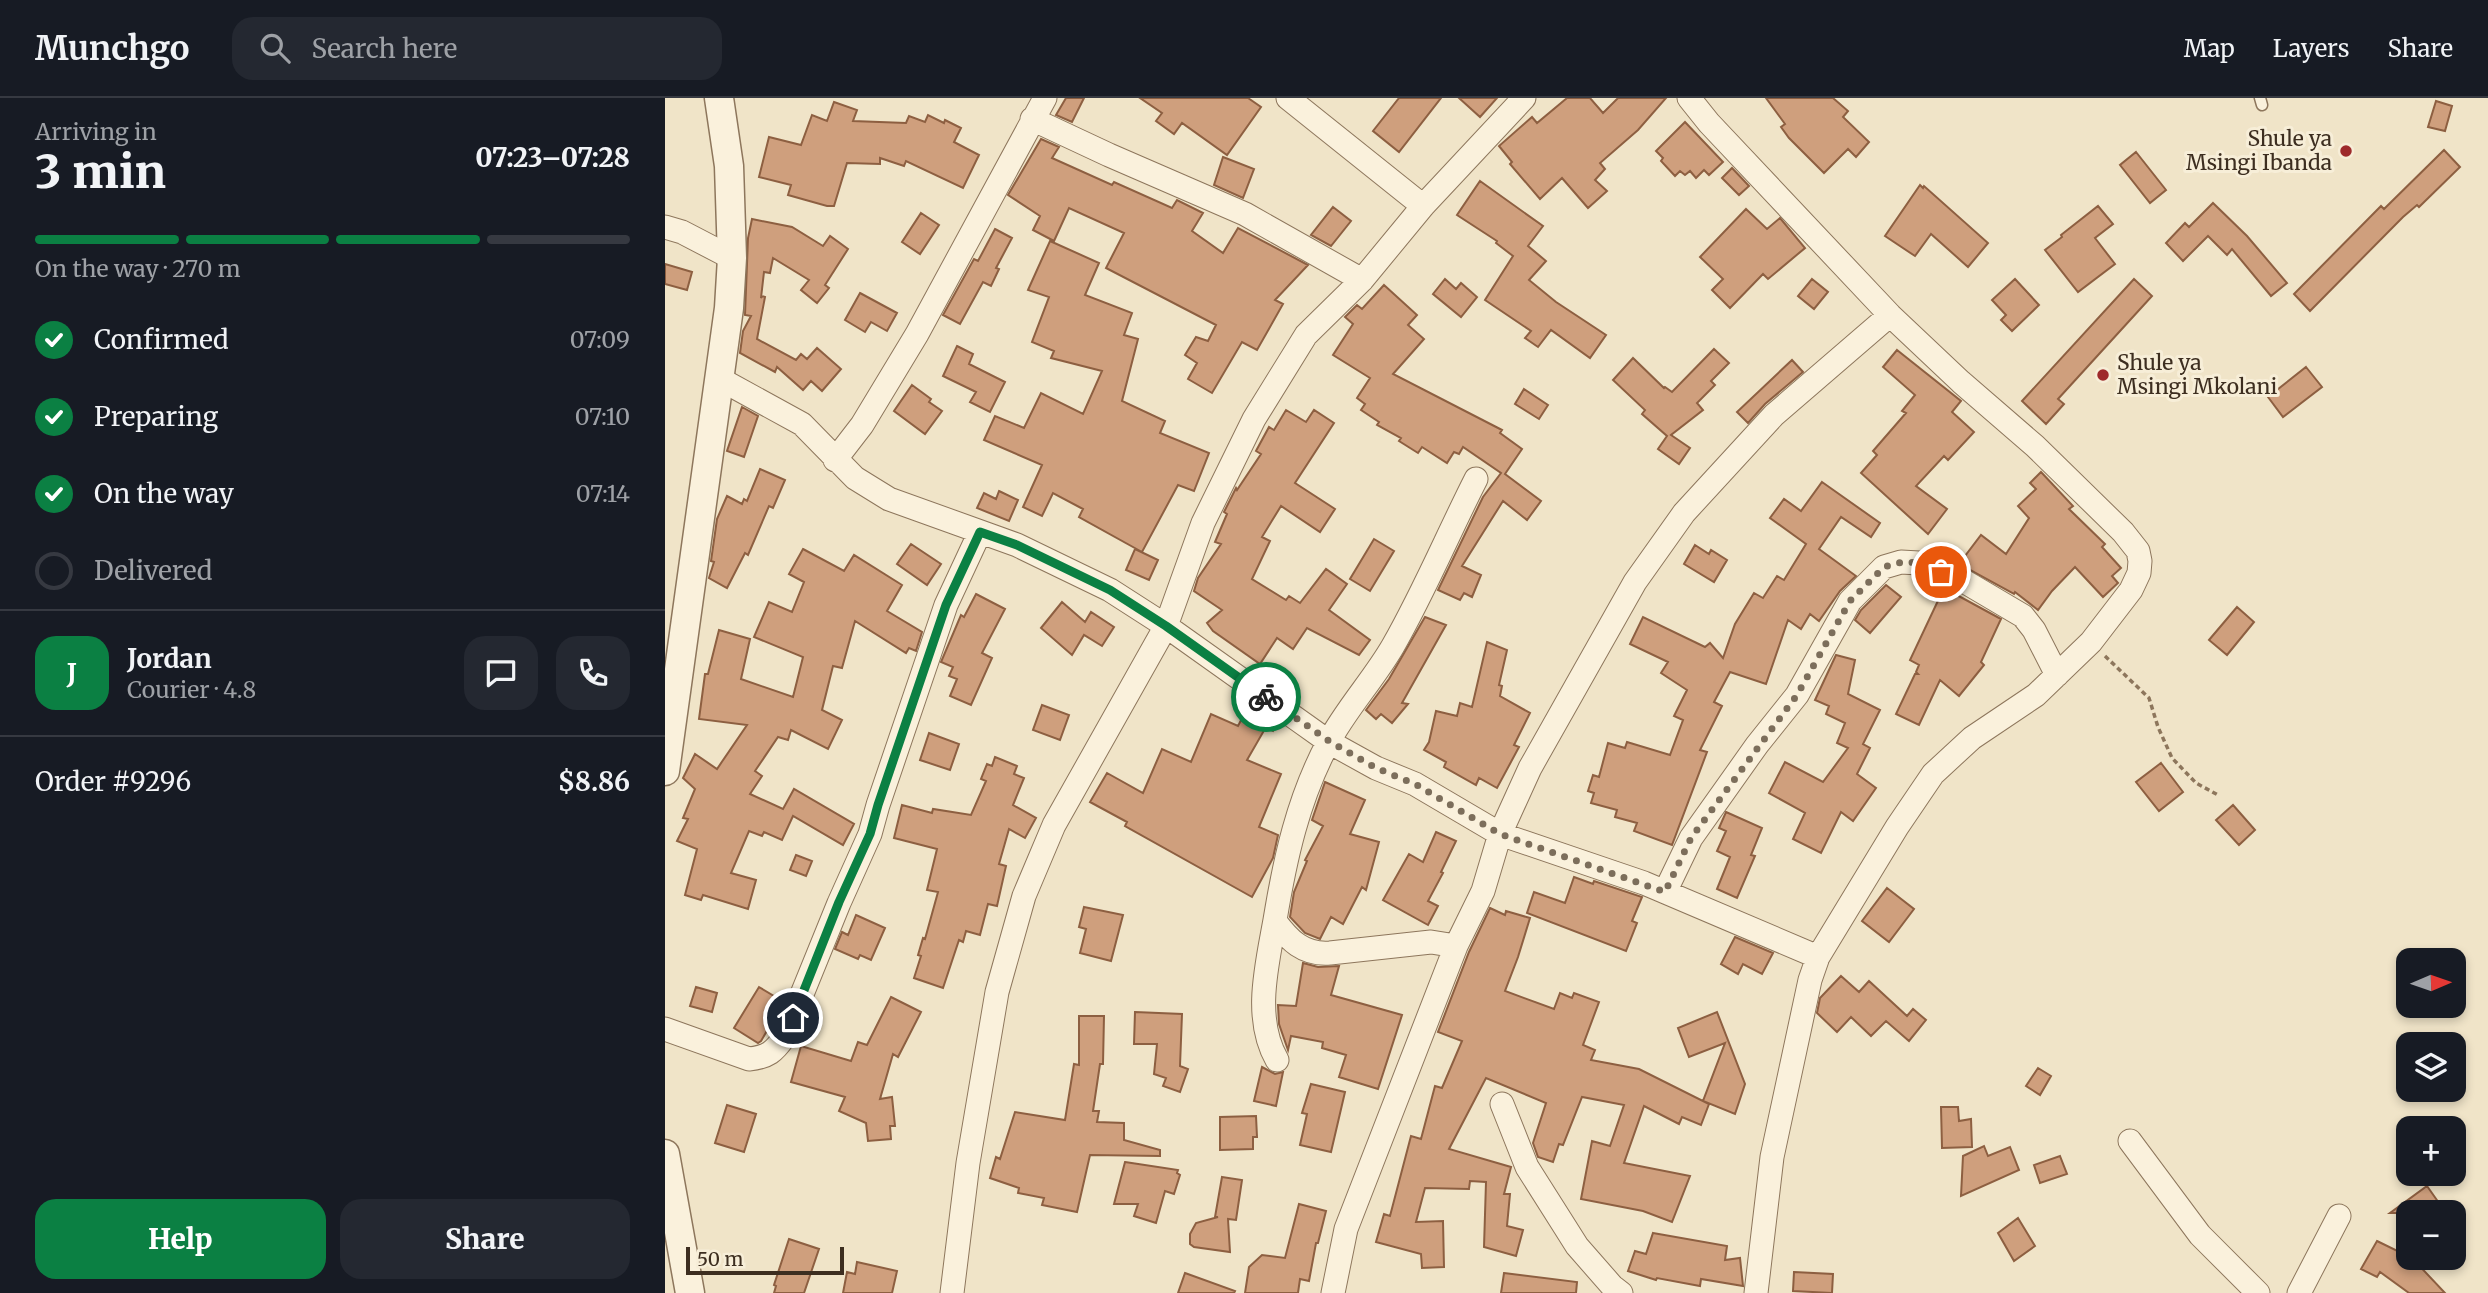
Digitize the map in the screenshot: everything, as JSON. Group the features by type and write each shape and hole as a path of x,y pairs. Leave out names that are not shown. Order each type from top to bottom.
{"street":[{"path":"665,771 667,739 720,379 733,258 729,166 719,98"},
{"path":"835,460 862,425 917,334 1045,98"},
{"path":"1288,98 1423,206"},
{"path":"952,1293 968,1163 997,992 1024,896 1054,825 1166,626 1203,523 1254,419 1306,335 1362,280 1423,206 1524,98"},
{"path":"1689,98 1718,133 1890,315 1961,382 2035,446 2123,532 2138,551 2140,561 2139,573 2131,590 2091,642 2036,695 1972,738 1933,774 1897,827 1818,957 1801,1021 1772,1157 1756,1293"},
{"path":"1032,119 1245,214 1362,280"},
{"path":"665,226 733,258"},
{"path":"1333,1293 1346,1229 1456,946 1483,891 1500,834 1530,768 1635,582 1684,513 1774,415 1890,315"},
{"path":"720,379 802,424 855,478 888,499 1017,545 1110,590 1166,626 1329,741 1376,768 1415,784 1500,834 1665,892 1818,957"},
{"path":"1277,1060 1266,1038 1264,1022 1268,950 1297,815 1329,741 1393,646 1476,479"},
{"path":"665,1029 749,1059 763,1058 774,1052 785,1037 839,902 870,834 946,605 980,532"},
{"path":"1665,892 1691,838 1797,695 1850,601 1884,567 1902,562 1919,563 1962,580 2022,616 2034,630 2057,675"},
{"path":"1275,920 1288,939 1314,953 1431,942 1456,946"},
{"path":"1502,1104 1527,1167 1577,1246 1621,1293"},
{"path":"2130,1142 2200,1236 2258,1293"},
{"path":"665,1154 690,1293"},
{"path":"2299,1293 2339,1216"}],"path":[{"path":"2091,642 2149,698 2172,758 2196,783 2218,795"}],"building":[{"path":"1066,98 1084,98 1072,122 1056,115"},
{"path":"1140,98 1248,98 1261,107 1227,155 1182,123 1174,134 1156,121 1162,113"},
{"path":"1399,98 1441,98 1399,152 1373,131"},
{"path":"1459,98 1497,98 1480,117"},
{"path":"1567,98 1590,98 1603,113 1618,98 1666,98 1638,130 1600,163 1605,169 1595,180 1607,191 1588,208 1562,178 1540,199 1510,164 1512,162 1499,146 1532,117 1537,123"},
{"path":"1766,98 1833,98 1848,111 1843,117 1869,142 1856,157 1848,149 1824,173 1789,138 1781,127 1785,124"},
{"path":"2436,101 2452,106 2445,131 2428,127"},
{"path":"834,102 857,110 853,121 906,123 909,116 925,122 928,115 961,128 954,142 979,155 963,188 906,161 904,166 880,158 880,164 847,163 834,206 788,195 791,185 759,177 769,137 801,145 812,115 827,121"},
{"path":"1685,122 1723,162 1709,175 1704,170 1696,178 1690,171 1685,175 1680,171 1675,176 1656,151"},
{"path":"1041,139 1059,147 1052,158 1172,208 1177,200 1203,213 1192,231 1223,253 1238,228 1308,265 1275,300 1283,304 1257,350 1242,342 1212,393 1188,379 1197,363 1185,355 1196,337 1208,341 1216,325 1106,268 1124,233 1069,208 1054,241 1033,230 1040,216 1008,195"},
{"path":"2444,150 2460,167 2419,207 2417,205 2403,217 2310,311 2294,294 2381,206 2384,209"},
{"path":"2136,152 2166,190 2150,203 2120,165"},
{"path":"1223,157 1254,169 1243,198 1214,185"},
{"path":"1732,168 1749,186 1739,195 1722,178"},
{"path":"1480,181 1543,226 1528,246 1546,261 1529,280 1556,302 1606,335 1590,358 1551,330 1538,347 1525,338 1531,331 1485,300 1513,256 1496,243 1497,241 1457,215"},
{"path":"1920,185 1988,243 1968,267 1931,234 1915,256 1885,236"},
{"path":"2213,203 2247,236 2287,283 2271,296 2232,249 2227,255 2208,236 2183,261 2166,243 2185,223 2189,227"},
{"path":"2098,206 2113,224 2095,238 2115,264 2078,292 2045,250"},
{"path":"1333,207 1351,221 1331,246 1311,235"},
{"path":"1746,209 1767,229 1780,218 1805,248 1768,279 1763,274 1730,308 1712,290 1723,279 1700,257"},
{"path":"921,213 939,225 920,254 902,242"},
{"path":"752,219 792,227 823,246 830,236 848,249 825,285 829,288 817,303 801,290 809,280 773,258 770,273 764,272 761,298 765,297 757,339 796,360 801,354 807,359 817,348 841,369 822,391 811,381 803,390 777,367 775,372 740,353 743,331 751,316 745,315 748,238"},
{"path":"995,229 1012,238 996,268 999,269 991,286 983,282 960,324 943,315 974,259 978,261"},
{"path":"1050,241 1099,263 1085,295 1132,313 1124,335 1138,339 1122,401 1165,421 1160,433 1209,453 1194,491 1178,485 1142,552 1079,517 1083,509 1053,493 1042,516 1023,507 1042,465 984,440 995,416 1024,428 1041,393 1083,414 1102,371 1051,358 1054,351 1032,342 1049,297 1028,290"},
{"path":"665,264 692,272 687,290 665,284"},
{"path":"1445,279 1456,289 1461,283 1477,297 1461,317 1433,294"},
{"path":"1812,279 1828,292 1814,309 1798,296"},
{"path":"2015,279 2039,305 2012,331 2001,320 2006,315 1992,300"},
{"path":"2134,279 2152,296 2058,399 2064,404 2046,424 2022,401"},
{"path":"1384,285 1417,315 1408,325 1424,339 1393,374 1502,430 1500,433 1522,449 1505,474 1541,501 1527,520 1503,501 1462,566 1481,575 1472,597 1464,593 1460,600 1438,590 1483,497 1501,473 1463,447 1459,454 1454,452 1447,463 1422,447 1418,453 1399,441 1401,438 1377,425 1379,422 1361,410 1365,404 1357,398 1370,378 1333,355 1353,324 1345,317 1357,305 1362,309"},
{"path":"860,293 897,313 887,331 871,322 865,332 845,320"},
{"path":"957,346 973,354 969,364 1005,382 990,412 970,402 976,392 943,376"},
{"path":"1714,349 1729,363 1711,381 1715,385 1697,403 1703,410 1671,435 1690,448 1679,464 1658,449 1667,436 1642,414 1645,410 1613,380 1633,358 1664,388 1672,392"},
{"path":"1897,350 1961,401 1952,412 1974,432 1948,460 1944,456 1916,486 1947,509 1928,534 1861,473 1877,455 1873,451 1906,413 1902,411 1915,395 1883,367"},
{"path":"1792,360 1803,372 1765,404 1748,423 1737,412"},
{"path":"2306,367 2322,387 2283,417 2268,397"},
{"path":"912,385 942,411 925,434 894,411"},
{"path":"1524,389 1548,405 1539,419 1515,404"},
{"path":"742,407 758,416 744,457 727,451"},
{"path":"1286,410 1306,422 1314,410 1334,423 1295,483 1335,509 1320,532 1281,506 1262,537 1270,541 1252,579 1286,600 1289,596 1300,603 1326,569 1347,584 1329,610 1370,640 1359,655 1307,628 1293,649 1277,638 1260,664 1213,631 1207,623 1222,610 1194,591 1198,578 1221,544 1215,542 1227,514 1224,512 1236,488 1237,490 1261,454 1256,451 1269,427 1274,430"},
{"path":"760,469 785,480 773,508 769,506 748,555 745,553 727,588 709,578 714,562 711,561 717,519 727,496 742,504 744,499 747,501"},
{"path":"2041,472 2073,506 2069,509 2105,544 2102,547 2121,568 2112,576 2118,583 2103,597 2075,567 2038,610 2015,592 2014,594 1959,564 1981,535 2006,554 2029,518 2018,506 2036,489 2030,483"},
{"path":"1822,482 1880,523 1871,537 1841,517 1819,549 1856,576 1840,591 1819,621 1810,614 1801,629 1788,620 1766,684 1730,672 1714,702 1722,706 1700,750 1707,752 1672,845 1634,831 1637,823 1615,817 1617,810 1591,803 1594,793 1588,791 1593,775 1599,777 1608,743 1625,748 1627,742 1670,755 1683,720 1674,716 1687,690 1661,673 1668,662 1630,644 1643,617 1705,647 1710,643 1723,658 1735,624 1754,593 1763,598 1777,576 1784,580 1806,544 1770,518 1784,499 1801,511"},
{"path":"999,491 1018,500 1009,521 977,508 984,493 996,499"},
{"path":"1374,539 1394,551 1370,591 1350,579"},
{"path":"911,544 941,564 927,585 897,564"},
{"path":"1695,545 1709,554 1711,550 1727,560 1714,582 1684,564"},
{"path":"803,549 844,571 854,555 902,585 887,611 922,632 916,651 909,648 906,653 855,621 842,668 833,666 822,710 842,720 828,749 791,730 788,740 778,737 755,771 762,776 750,794 783,809 794,789 854,824 843,845 793,816 782,840 764,832 762,836 749,831 731,873 756,880 748,909 703,895 701,900 685,895 697,849 677,841 688,819 683,818 695,789 683,778 695,754 717,769 747,725 699,719 705,674 708,674 719,630 750,639 741,679 793,697 803,657 754,637 769,602 792,612 804,582 789,574"},
{"path":"1135,549 1158,560 1149,580 1126,570"},
{"path":"1886,585 1901,597 1870,633 1855,620 1861,610"},
{"path":"1944,588 2001,619 1981,662 1984,665 1959,696 1940,680 1919,725 1896,714 1915,674 1918,674 1916,672 1919,665 1910,660"},
{"path":"976,594 1005,609 982,653 992,658 971,705 950,696 957,679 949,676 953,667 941,662 961,615 964,617"},
{"path":"1062,602 1085,622 1091,612 1114,627 1102,646 1084,635 1072,655 1041,628"},
{"path":"2237,607 2254,622 2227,655 2209,640"},
{"path":"1425,617 1446,625 1402,703 1408,704 1392,723 1381,714 1376,719 1366,710 1389,679"},
{"path":"1487,642 1507,650 1499,685 1502,686 1500,696 1530,713 1514,745 1519,747 1497,788 1479,778 1476,785 1444,767 1446,762 1424,750 1429,742 1436,711 1457,716 1460,703 1472,707"},
{"path":"1836,655 1855,660 1848,694 1880,710 1863,744 1870,748 1857,774 1876,788 1853,821 1841,812 1821,853 1793,839 1805,813 1769,793 1785,762 1823,782 1848,748 1837,743 1845,723 1826,714 1829,706 1815,700"},
{"path":"1250,703 1278,723 1273,731 1266,727 1247,760 1281,774 1259,827 1278,835 1273,858 1252,897 1125,826 1127,822 1090,802 1107,773 1143,793 1162,749 1191,762 1211,714 1238,726"},
{"path":"1042,705 1069,715 1060,740 1033,730"},
{"path":"929,733 959,744 950,770 920,760"},
{"path":"995,757 1017,766 1014,774 1024,778 1013,805 1036,818 1025,838 1009,829 999,864 1006,866 997,906 988,904 980,935 966,931 963,942 959,940 943,988 914,978 921,956 918,955 938,892 927,890 937,849 894,838 902,805 932,813 933,809 971,815 986,781 981,779 987,764 992,766"},
{"path":"2161,763 2183,792 2159,811 2136,782"},
{"path":"1325,782 1365,800 1350,834 1379,842 1366,890 1362,887 1343,924 1331,917 1320,939 1305,933 1290,917 1294,892 1307,861 1305,860 1323,826 1312,820"},
{"path":"2233,805 2255,830 2239,845 2216,820"},
{"path":"1726,812 1762,828 1751,855 1755,856 1737,898 1717,889 1730,857 1717,851 1726,831 1719,828"},
{"path":"1436,832 1456,841 1428,901 1438,906 1428,925 1383,900 1409,854 1423,862"},
{"path":"796,855 812,861 806,876 790,870"},
{"path":"1574,877 1642,897 1632,921 1637,923 1626,951 1527,913 1534,892 1565,903"},
{"path":"1887,888 1914,909 1889,942 1862,921"},
{"path":"1084,907 1123,915 1111,961 1080,953 1086,929 1079,927"},
{"path":"1490,908 1505,915 1506,911 1530,918 1505,991 1554,1009 1560,993 1572,998 1574,993 1599,1002 1583,1045 1595,1050 1591,1060 1639,1069 1709,1104 1701,1125 1682,1117 1679,1124 1644,1106 1624,1163 1690,1176 1672,1222 1643,1211 1581,1199 1592,1141 1610,1146 1624,1105 1582,1097 1563,1145 1559,1144 1553,1162 1538,1157 1533,1143 1546,1103 1486,1078 1449,1149 1511,1167 1504,1194 1510,1194 1507,1226 1523,1230 1516,1256 1484,1247 1486,1182 1470,1181 1469,1189 1425,1188 1416,1222 1443,1221 1444,1267 1422,1268 1421,1254 1376,1242 1384,1214 1390,1216 1411,1136 1421,1139 1435,1086 1442,1088 1462,1041 1438,1032 1469,952"},
{"path":"856,915 885,928 871,960 860,955 858,959 835,949 842,932 848,935"},
{"path":"1735,937 1773,953 1762,974 1743,964 1738,974 1721,964"},
{"path":"1303,963 1318,967 1339,966 1331,995 1402,1015 1378,1089 1339,1077 1346,1055 1322,1048 1323,1042 1291,1036 1288,1050 1279,1024 1278,1005 1296,1006"},
{"path":"1841,976 1859,992 1869,981 1907,1016 1913,1009 1926,1020 1909,1041 1886,1021 1871,1036 1851,1017 1837,1032 1817,1013 1820,998"},
{"path":"696,987 717,993 712,1012 690,1006"},
{"path":"759,987 784,1002 758,1043 734,1028"},
{"path":"891,997 921,1012 898,1057 893,1054 880,1099 892,1097 895,1126 890,1126 891,1139 868,1141 866,1123 839,1111 845,1097 791,1082 801,1046 851,1061 858,1042 867,1045"},
{"path":"1135,1012 1182,1014 1180,1066 1188,1069 1180,1092 1163,1086 1166,1078 1154,1074 1157,1044 1134,1044"},
{"path":"1717,1012 1745,1084 1735,1114 1703,1101 1725,1043 1689,1057 1678,1028"},
{"path":"1079,1016 1104,1016 1103,1064 1100,1064 1093,1111 1099,1111 1097,1122 1124,1123 1124,1140 1160,1150 1160,1156 1090,1155 1077,1212 1042,1205 1044,1198 1018,1193 1019,1188 990,1178 996,1157 1000,1159 1015,1112 1065,1120 1074,1064 1079,1065"},
{"path":"1262,1067 1275,1074 1283,1072 1276,1106 1254,1101"},
{"path":"2038,1068 2051,1076 2040,1095 2026,1086"},
{"path":"1311,1084 1345,1092 1331,1152 1300,1145 1307,1114 1302,1113"},
{"path":"727,1105 756,1114 744,1152 715,1143"},
{"path":"1941,1107 1958,1107 1959,1121 1971,1119 1972,1147 1942,1148"},
{"path":"1256,1116 1257,1137 1253,1137 1253,1149 1220,1150 1220,1117"},
{"path":"1984,1146 1988,1156 2010,1147 2019,1170 1961,1196 1963,1156"},
{"path":"2060,1156 2067,1174 2040,1183 2034,1165"},
{"path":"1125,1162 1178,1170 1180,1175 1174,1194 1165,1191 1156,1223 1134,1216 1138,1204 1114,1204"},
{"path":"1222,1177 1242,1180 1236,1220 1228,1219 1230,1252 1194,1247 1190,1244 1190,1234 1196,1223 1218,1217 1215,1217"},
{"path":"2427,1186 2437,1200 2408,1200"},
{"path":"1299,1204 1326,1211 1316,1243 1309,1281 1300,1279 1298,1293 1245,1293 1249,1267 1262,1255 1285,1258"},
{"path":"2018,1218 2035,1246 2014,1261 1998,1233"},
{"path":"1653,1233 1727,1246 1725,1260 1740,1258 1743,1286 1701,1279 1700,1286 1657,1278 1656,1280 1628,1271 1635,1251 1646,1254"},
{"path":"789,1239 819,1249 804,1293 774,1293 774,1285"},
{"path":"2377,1241 2396,1250 2396,1270 2423,1270 2445,1293 2409,1293 2380,1272 2377,1277 2361,1269"},
{"path":"857,1262 897,1271 892,1293 843,1293 847,1272 855,1274"},
{"path":"1794,1272 1833,1274 1832,1293 1793,1291"},
{"path":"1185,1273 1235,1291 1178,1293"},
{"path":"1504,1273 1577,1282 1576,1293 1501,1293"}],"way so far":[{"path":"1266,697 1329,741 1376,768 1415,784 1500,834 1665,892 1691,838 1757,745 1797,695 1850,601 1884,567 1902,562 1919,563 1941,572"}],"place":[{"name":"Shule ya Msingi Ibanda","path":"2346,151"},
{"name":"Shule ya Msingi Mkolani","path":"2103,375"}],"route":[{"path":"793,1018 839,902 870,834 946,605 980,532 1017,545 1110,590 1266,697"}]}
